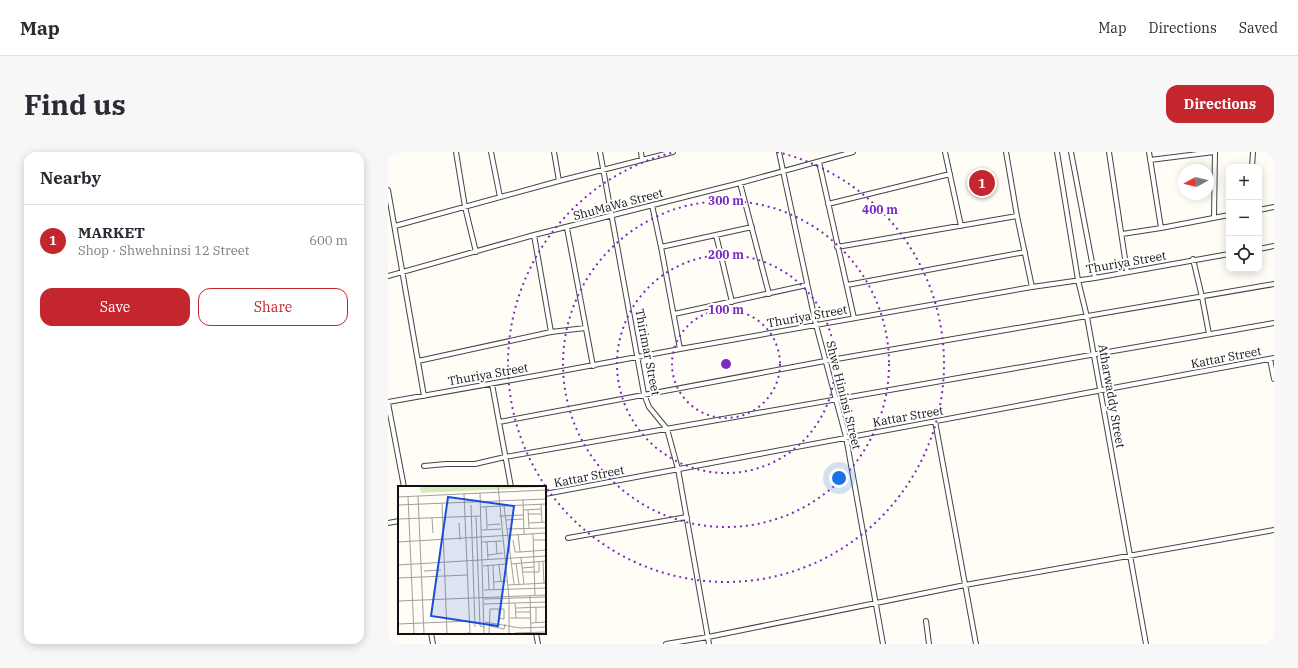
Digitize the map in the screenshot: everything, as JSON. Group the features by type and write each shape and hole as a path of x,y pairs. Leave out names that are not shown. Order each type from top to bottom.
{"street":[{"path":"456,152 465,207 476,252"},
{"path":"491,152 500,197"},
{"path":"554,152 559,181"},
{"name":"Thirimar Street","path":"600,152 644,394 649,407 667,429 678,469 710,644"},
{"path":"640,152 642,160"},
{"path":"394,226 603,169 673,152"},
{"name":"Shwe Hininsi Street","path":"779,152 816,325 846,437 883,644"},
{"name":"ShuMaWa Street","path":"388,276 534,235 567,228 783,172 853,152"},
{"path":"945,152 961,226"},
{"path":"1006,152 1017,216 1032,287"},
{"name":"Atharwaddy Street","path":"1057,152 1078,280 1094,354 1146,644"},
{"path":"1071,152 1094,278"},
{"path":"1109,152 1127,272"},
{"path":"1149,152 1161,228"},
{"path":"1150,160 1214,152 1214,217"},
{"path":"1252,164 1253,152"},
{"path":"819,162 854,318"},
{"path":"828,204 950,174"},
{"path":"740,183 769,294"},
{"path":"388,190 424,396"},
{"path":"652,205 680,349"},
{"path":"1262,209 1274,207"},
{"path":"1122,234 1226,215"},
{"path":"838,247 1017,216"},
{"path":"661,247 752,227"},
{"path":"567,228 593,366"},
{"path":"534,235 551,332"},
{"path":"716,235 732,302"},
{"path":"1262,248 1274,246"},
{"path":"847,285 1025,252"},
{"name":"Thuriya Street","path":"388,403 593,366 638,356 1226,254"},
{"path":"1193,259 1209,334"},
{"path":"499,422 825,361 1274,284"},
{"path":"674,314 807,285"},
{"path":"424,466 475,464 505,457 1274,323"},
{"path":"418,361 551,332 585,328"},
{"path":"1272,358 1274,379"},
{"name":"Kattar Street","path":"546,494 1272,358"},
{"path":"492,384 511,486"},
{"path":"388,403 404,486"},
{"path":"935,421 976,644"},
{"path":"568,538 687,517"},
{"path":"388,523 398,521"},
{"path":"666,644 708,637 965,585 1274,530"},
{"path":"926,622 929,644"},
{"path":"431,634 433,644"},
{"path":"536,634 538,644"}],"place":[{"name":"MARKET","path":"982,183"}]}
